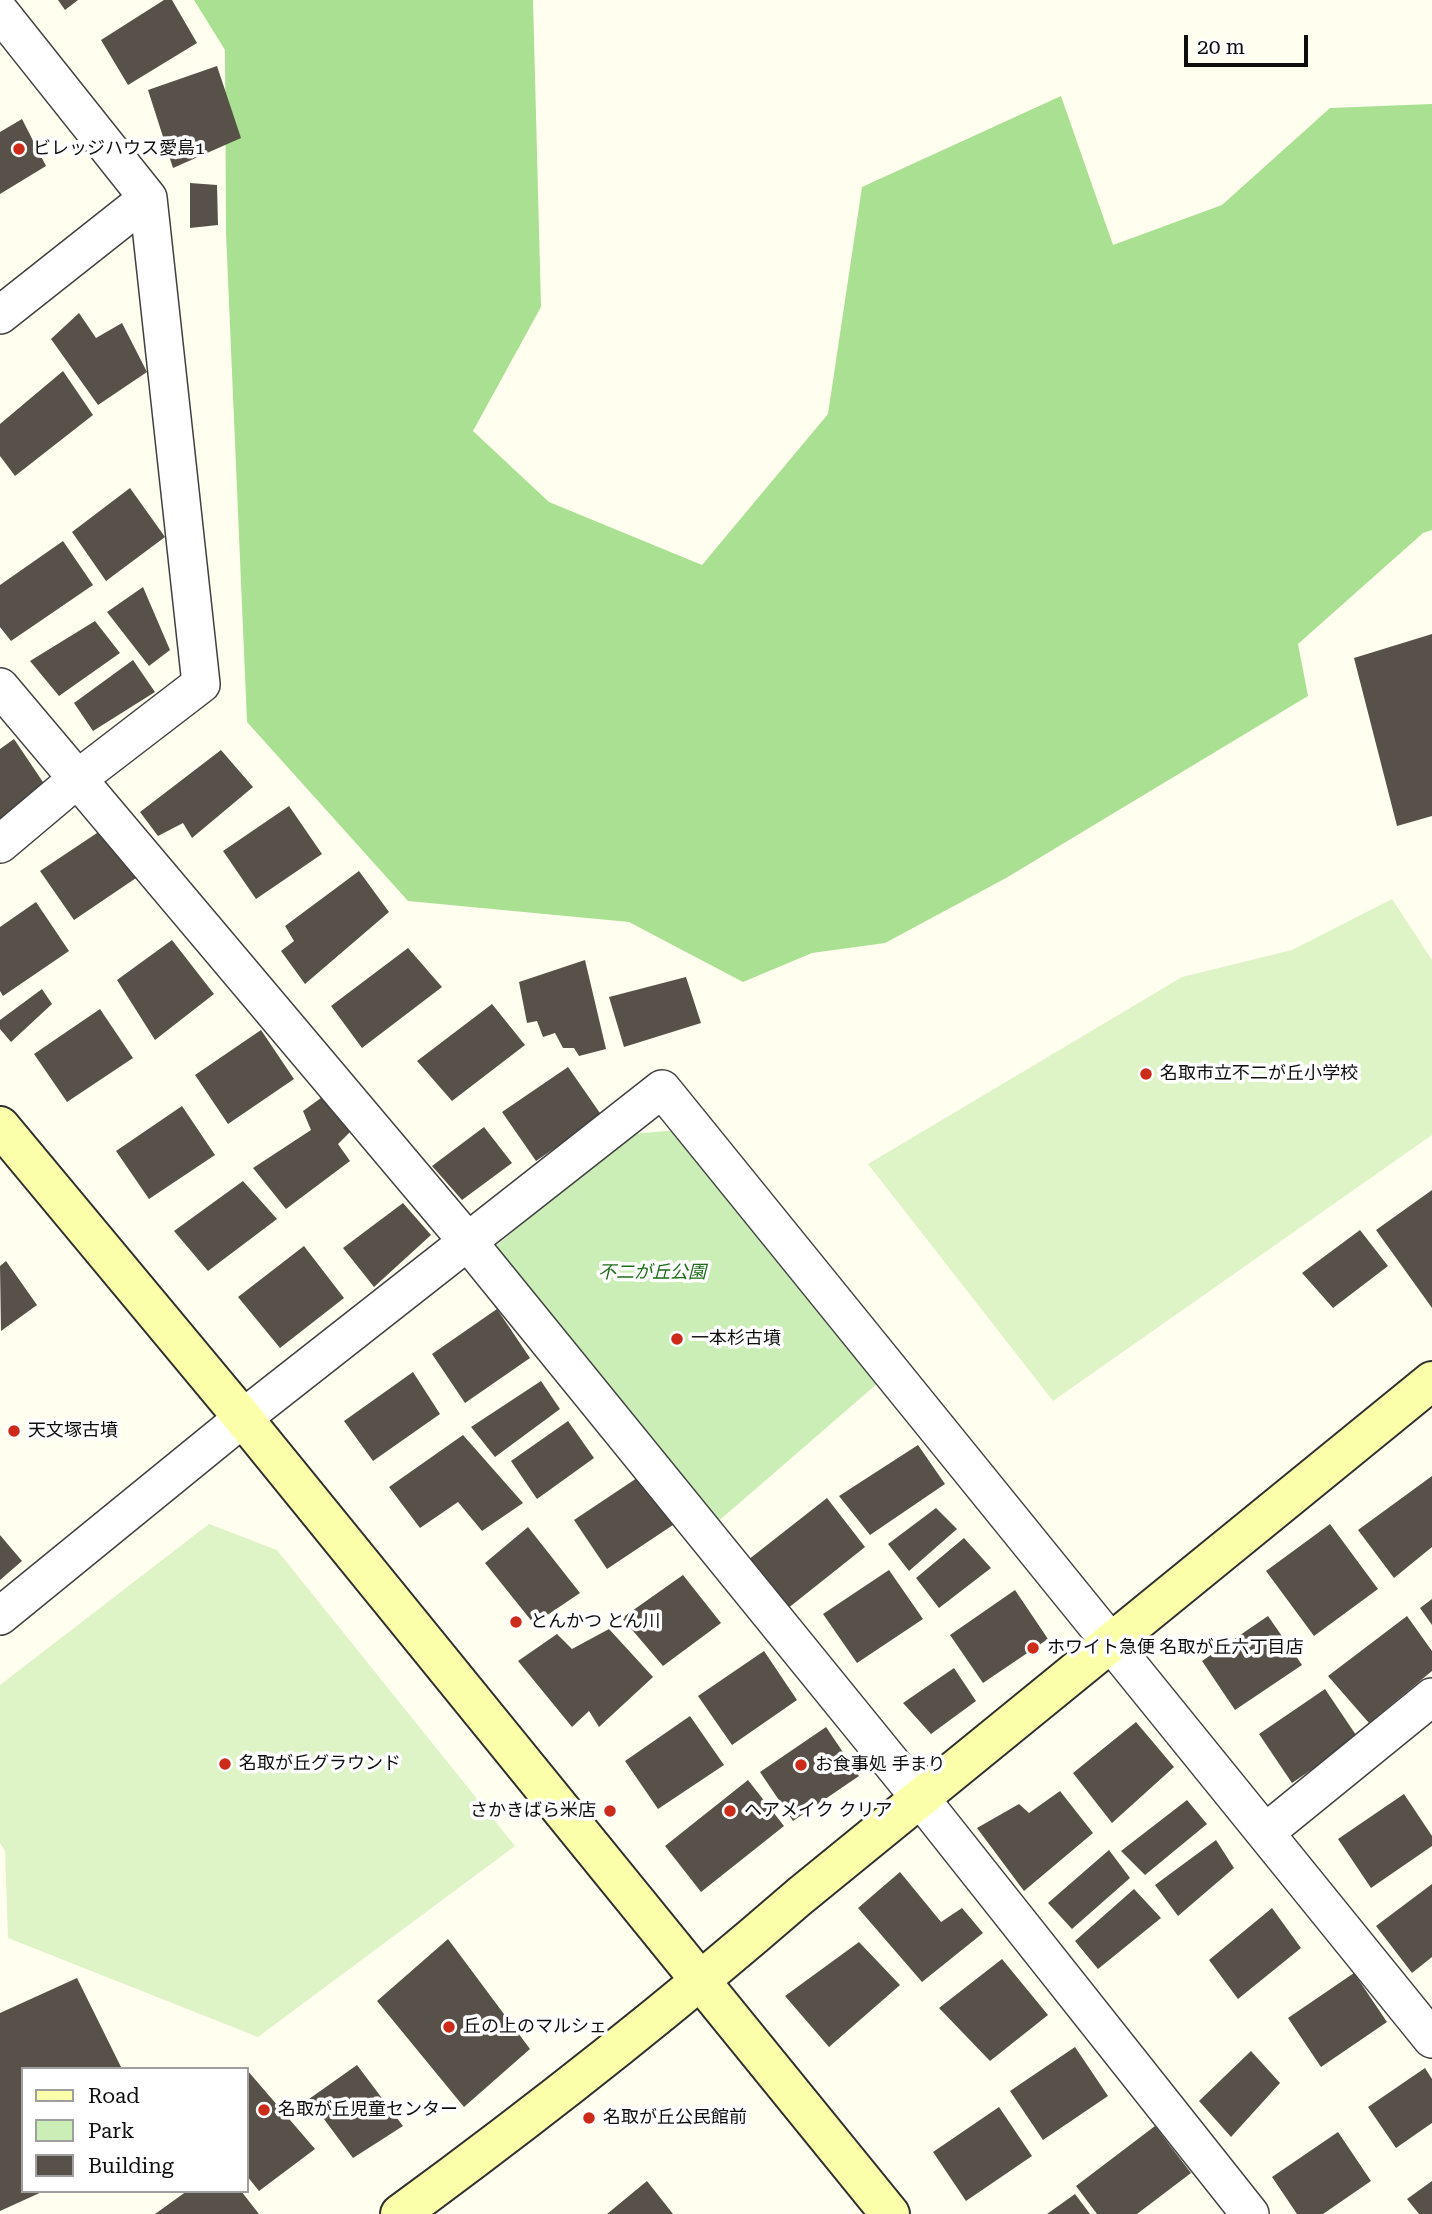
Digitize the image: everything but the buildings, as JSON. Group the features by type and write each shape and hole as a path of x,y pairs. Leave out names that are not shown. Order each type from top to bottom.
{"street":[{"path":"0,12 148,198 201,684 76,780 0,844"},
{"path":"0,315 148,198"},
{"path":"0,687 468,1242 920,1798 1250,2214"},
{"path":"0,1616 243,1418 662,1089 1266,1832 1420,2001 1432,2039"},
{"path":"0,1125 243,1418 890,2214"},
{"path":"400,2214 511,2133 701,1982 920,1798 1432,1381"},
{"path":"1266,1832 1432,1697"}],"green space":[{"path":"194,0 533,0 541,307 473,431 549,502 702,565 828,414 862,187 1061,96 1113,245 1222,205 1330,108 1432,104 1432,530 1423,533 1298,644 1308,696 1006,878 885,943 812,953 743,982 629,922 408,901 247,722 226,233 225,50"},
{"path":"1392,899 1432,960 1432,1135 1053,1401 868,1164 1182,977 1292,950"},
{"name":"不二が丘公園","path":"679,1130 878,1383 714,1525 505,1267 497,1245 631,1134"},
{"name":"名取が丘グラウンド","path":"209,1524 277,1550 515,1846 258,2037 8,1938 5,1851 0,1843 0,1685"}],"place":[{"name":"ビレッジハウス愛島1","path":"19,149"},
{"name":"名取市立不二が丘小学校","path":"1146,1074"},
{"name":"一本杉古墳","path":"677,1339"},
{"name":"天文塚古墳","path":"14,1431"},
{"name":"とんかつ とん川","path":"516,1622"},
{"name":"ホワイト急便 名取が丘六丁目店","path":"1033,1648"},
{"name":"名取が丘グラウンド","path":"225,1764"},
{"name":"お食事処 手まり","path":"801,1765"},
{"name":"さかきばら米店","path":"610,1811"},
{"name":"ヘアメイク クリア","path":"730,1811"},
{"name":"丘の上のマルシェ","path":"449,2027"},
{"name":"名取が丘児童センター","path":"264,2110"},
{"name":"名取が丘公民館前","path":"589,2118"}]}
